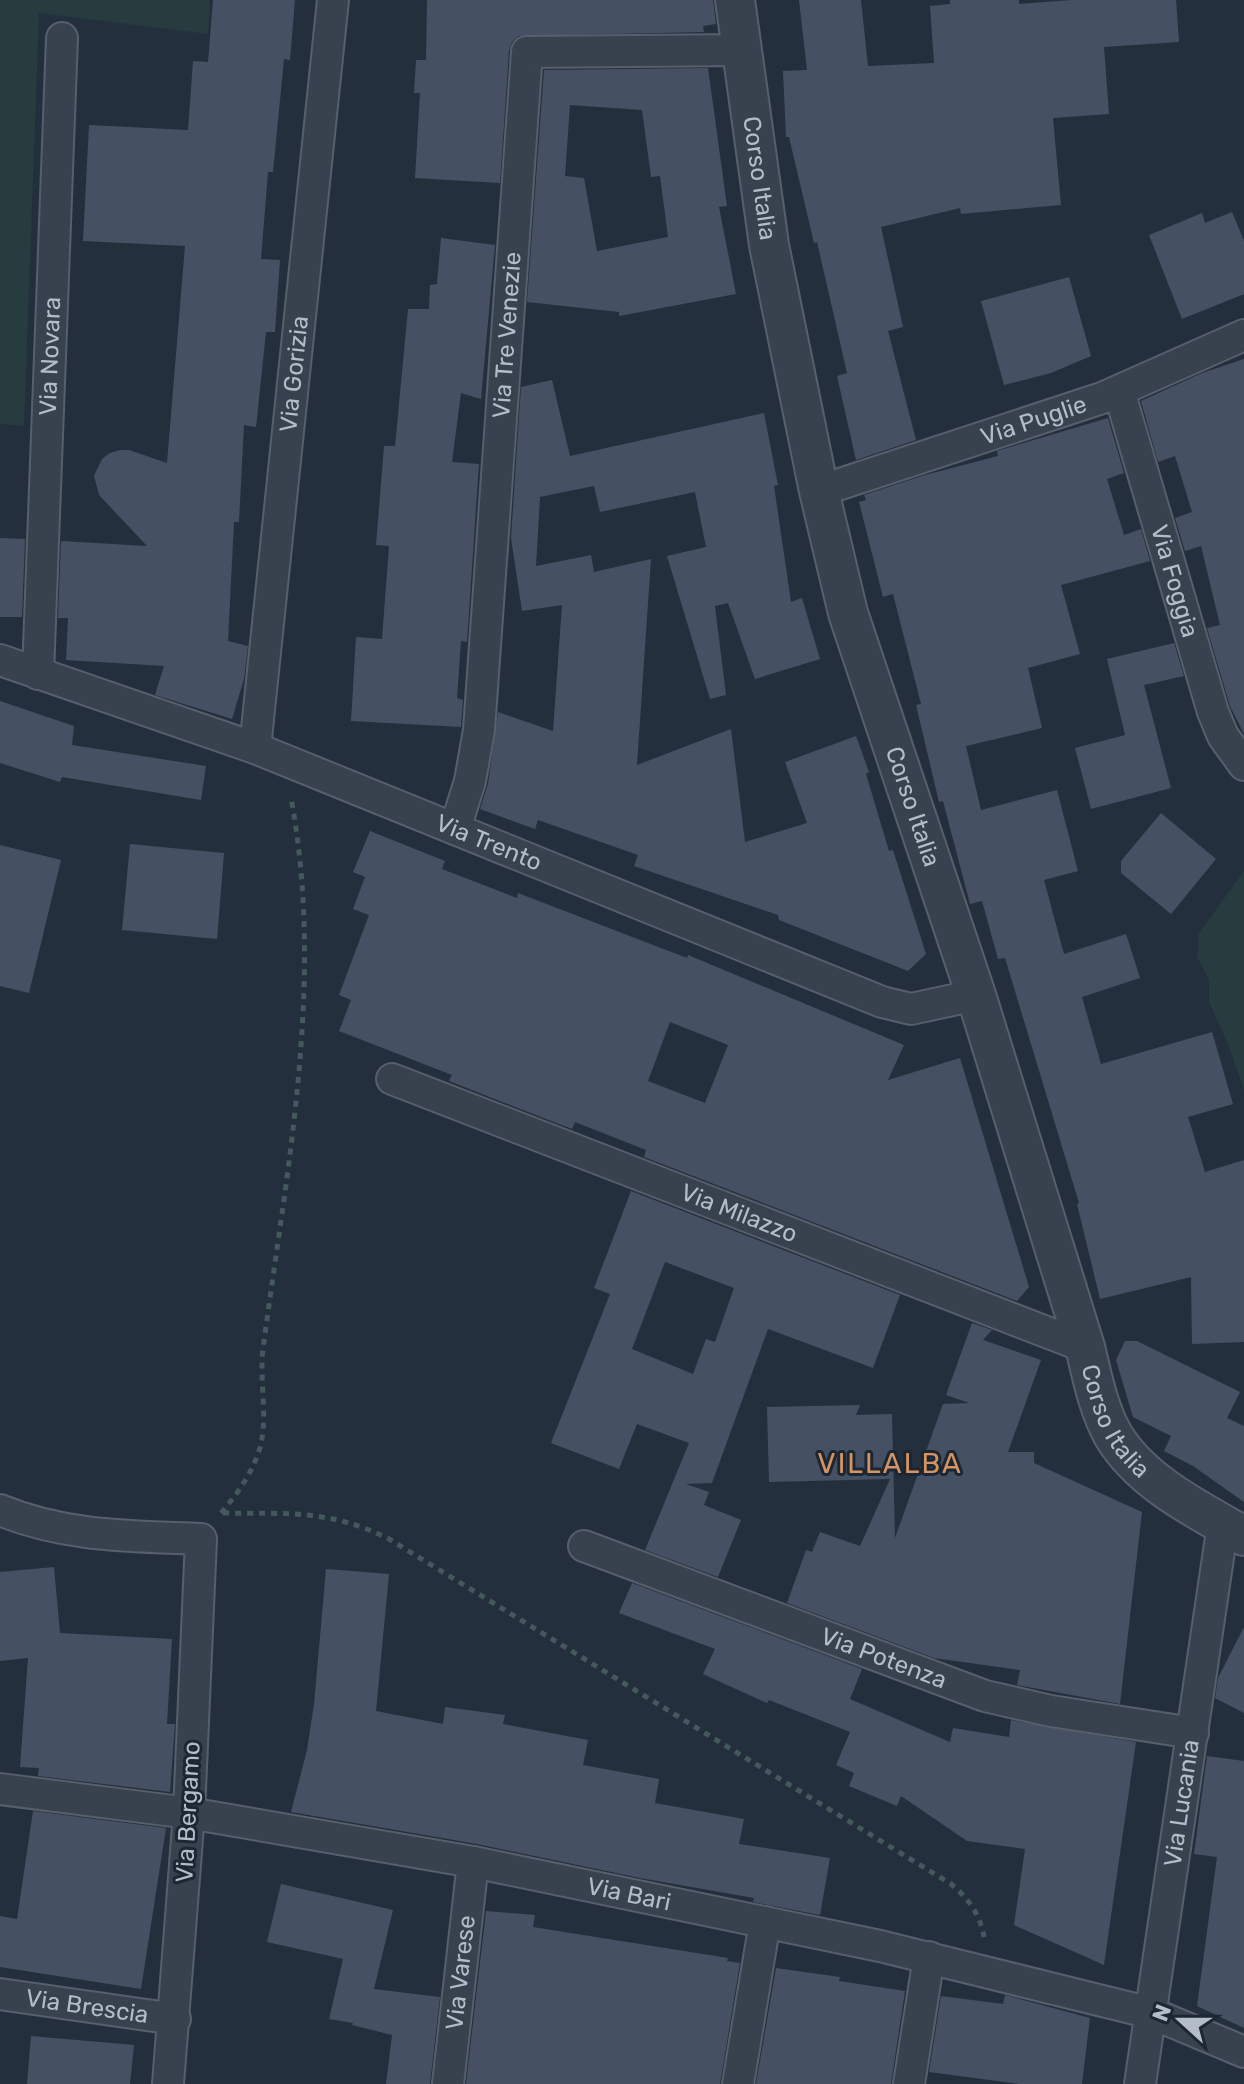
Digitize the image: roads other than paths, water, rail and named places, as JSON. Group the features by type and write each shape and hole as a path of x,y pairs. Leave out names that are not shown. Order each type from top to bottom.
{"street":[{"name":"Via Gorizia","path":"255,748 333,0"},
{"name":"Corso Italia","path":"735,0 769,245 819,491 848,613 976,995 1085,1347 1094,1387 1112,1433 1131,1459 1174,1493 1234,1530"},
{"name":"Via Novara","path":"38,674 62,38"},
{"name":"Via Tre Venezie","path":"455,829 470,781 479,730 527,52 742,50"},
{"name":"Via Puglie","path":"819,491 1119,391 1244,335"},
{"name":"Via Foggia","path":"1119,391 1213,712 1223,736 1244,765"},
{"name":"Via Trento","path":"0,660 255,748 882,1002 911,1009 976,995"},
{"name":"Via Milazzo","path":"392,1079 1085,1347"},
{"name":"Via Bergamo","path":"0,1510 59,1529 201,1539 189,1813 168,2084"},
{"name":"Via Lucania","path":"1140,2084 1193,1733 1234,1530"},
{"name":"Via Potenza","path":"584,1546 985,1696 1051,1711 1193,1733"},
{"name":"Via Bari","path":"0,1789 189,1813 473,1862 765,1922 929,1957 1151,2013 1244,2052"},
{"name":"Via Varese","path":"448,2084 473,1862"},
{"path":"738,2084 765,1922"},
{"path":"909,2084 929,1957"},
{"name":"Via Brescia","path":"0,1994 175,2019"}],"district":[{"name":"VILLALBA","path":"890,1463"}]}
